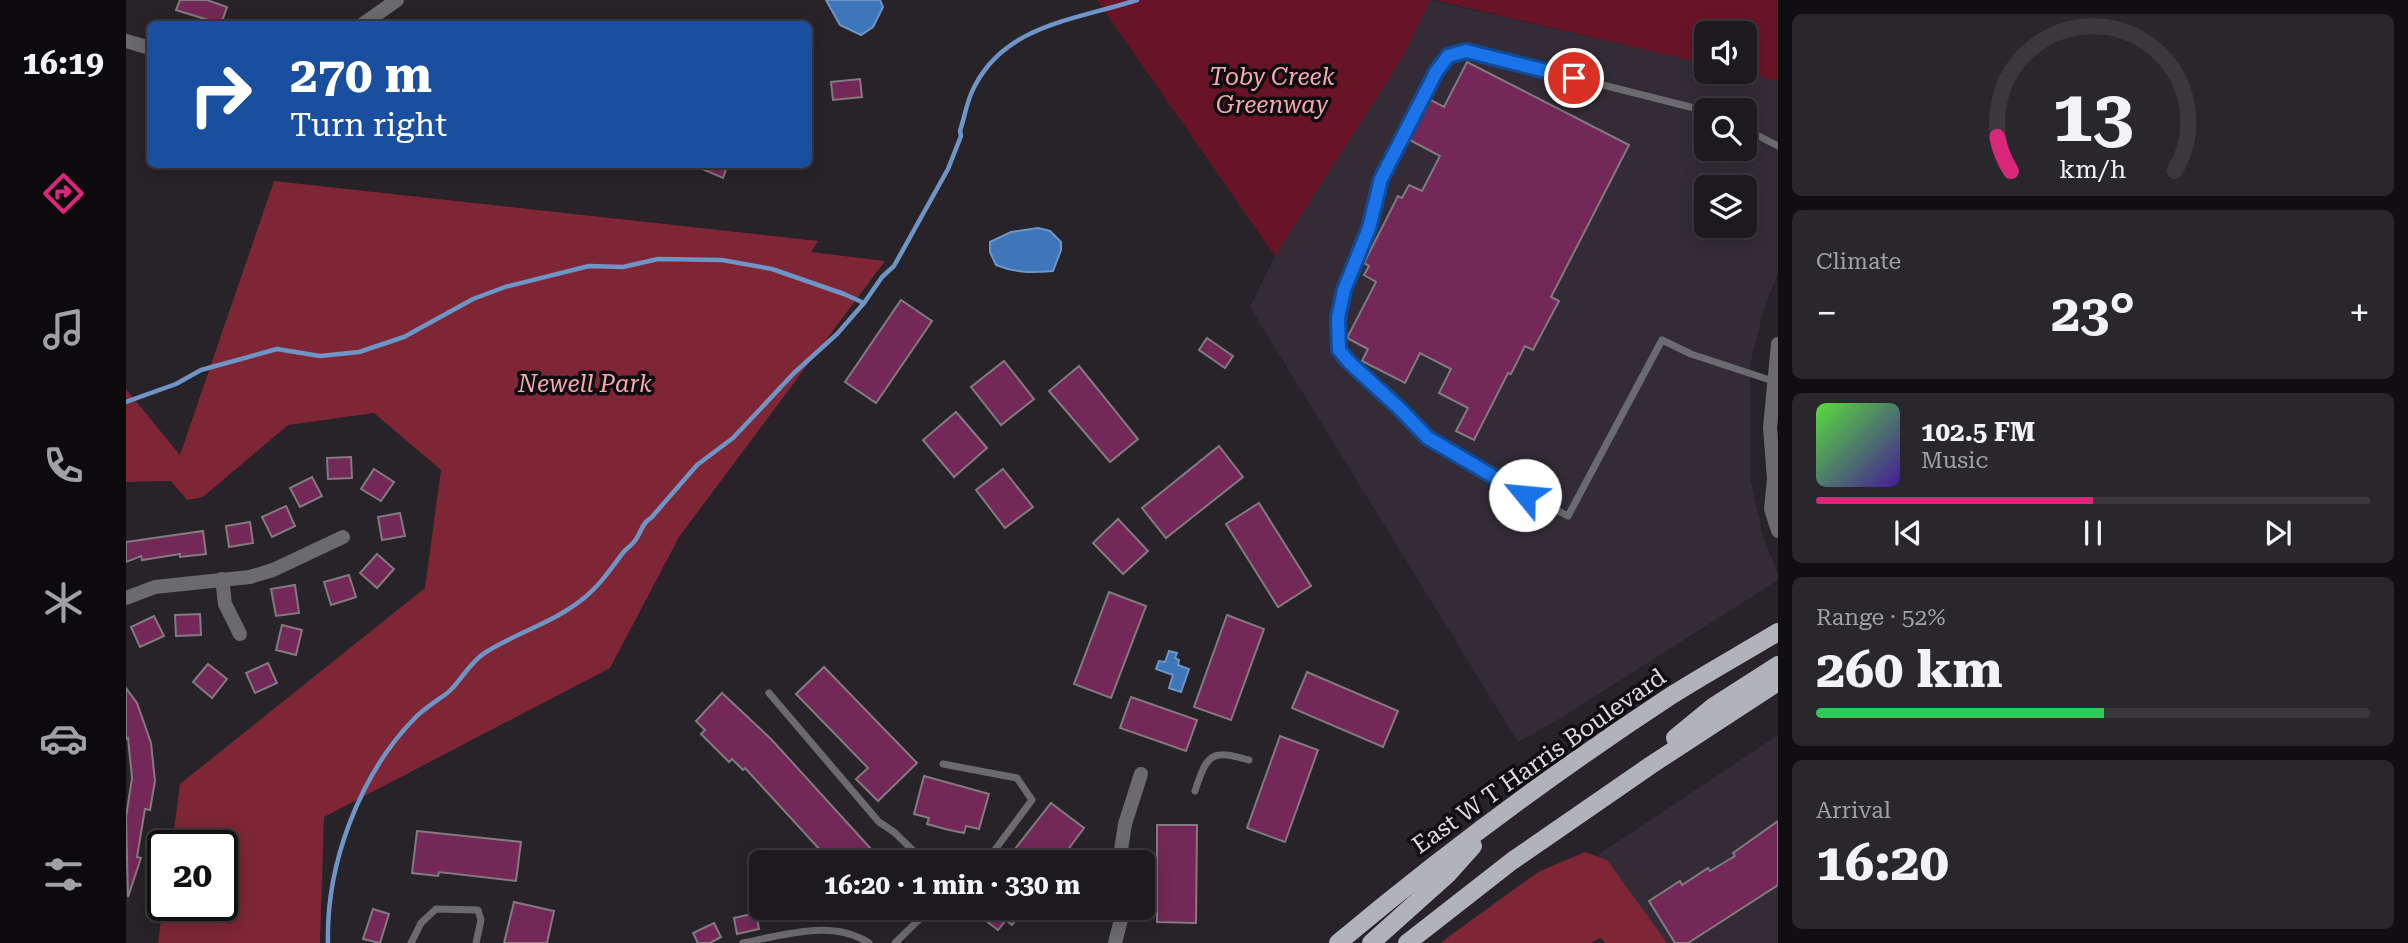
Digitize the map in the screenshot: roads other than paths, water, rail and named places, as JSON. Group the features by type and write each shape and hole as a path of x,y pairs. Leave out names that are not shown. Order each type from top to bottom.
{"main road":[{"name":"East W T Harris Boulevard","path":"1338,943 1501,814 1673,694 1778,632"},
{"path":"1651,765 1691,723 1778,665"},
{"path":"1407,943 1512,861 1778,682"},
{"path":"1371,943 1448,874 1501,814"}],"street":[{"path":"367,21 397,0"},
{"path":"126,40 147,47"},
{"path":"1778,344 1773,381 1770,449 1776,482 1772,509 1778,531"},
{"path":"126,598 155,587 250,577 273,570 343,537"},
{"path":"222,579 225,604 240,635"},
{"path":"1121,850 1125,824 1141,774"},
{"path":"1115,943 1121,920"}],"lane":[{"path":"1694,108 1476,53 1459,51 1448,56 1436,72 1381,179 1366,238 1341,301 1336,327 1339,350 1434,443 1569,516 1662,340 1691,354 1773,381"},
{"path":"1757,135 1778,146"},
{"path":"769,694 879,822 913,850"},
{"path":"1195,791 1206,762 1217,754 1227,753 1249,760"},
{"path":"943,764 1017,778 1032,800 995,850"},
{"path":"411,943 421,923 436,909 478,910 481,920 476,943"},
{"path":"895,943 919,920"},
{"path":"743,943 828,929 846,932 869,943"}],"water":[{"path":"826,0 880,0 883,7 873,27 861,35 840,25"},
{"path":"1038,228 1050,231 1061,242 1061,250 1053,271 1024,272 996,265 990,252 990,242 1011,232"},
{"path":"1169,651 1177,653 1175,658 1179,660 1178,665 1189,669 1181,692 1169,688 1173,675 1156,669 1159,661 1165,662"}],"waterway":[{"path":"328,943 329,913 340,853 362,795 394,742 424,709 451,690 486,652 561,614 589,593 636,540 645,523 697,465 733,438 794,373 837,334 882,277 894,266 948,169 961,136 960,131 971,94 984,71 1000,53 1020,39 1065,20 1137,0"},
{"path":"126,402 176,384 201,370 277,349 320,356 359,352 404,337 473,299 505,287 589,266 623,267 658,259 722,260 772,269 864,303"}],"park label":[{"name":"Toby Creek Greenway","path":"1272,91"},
{"name":"Newell Park","path":"585,384"}]}
